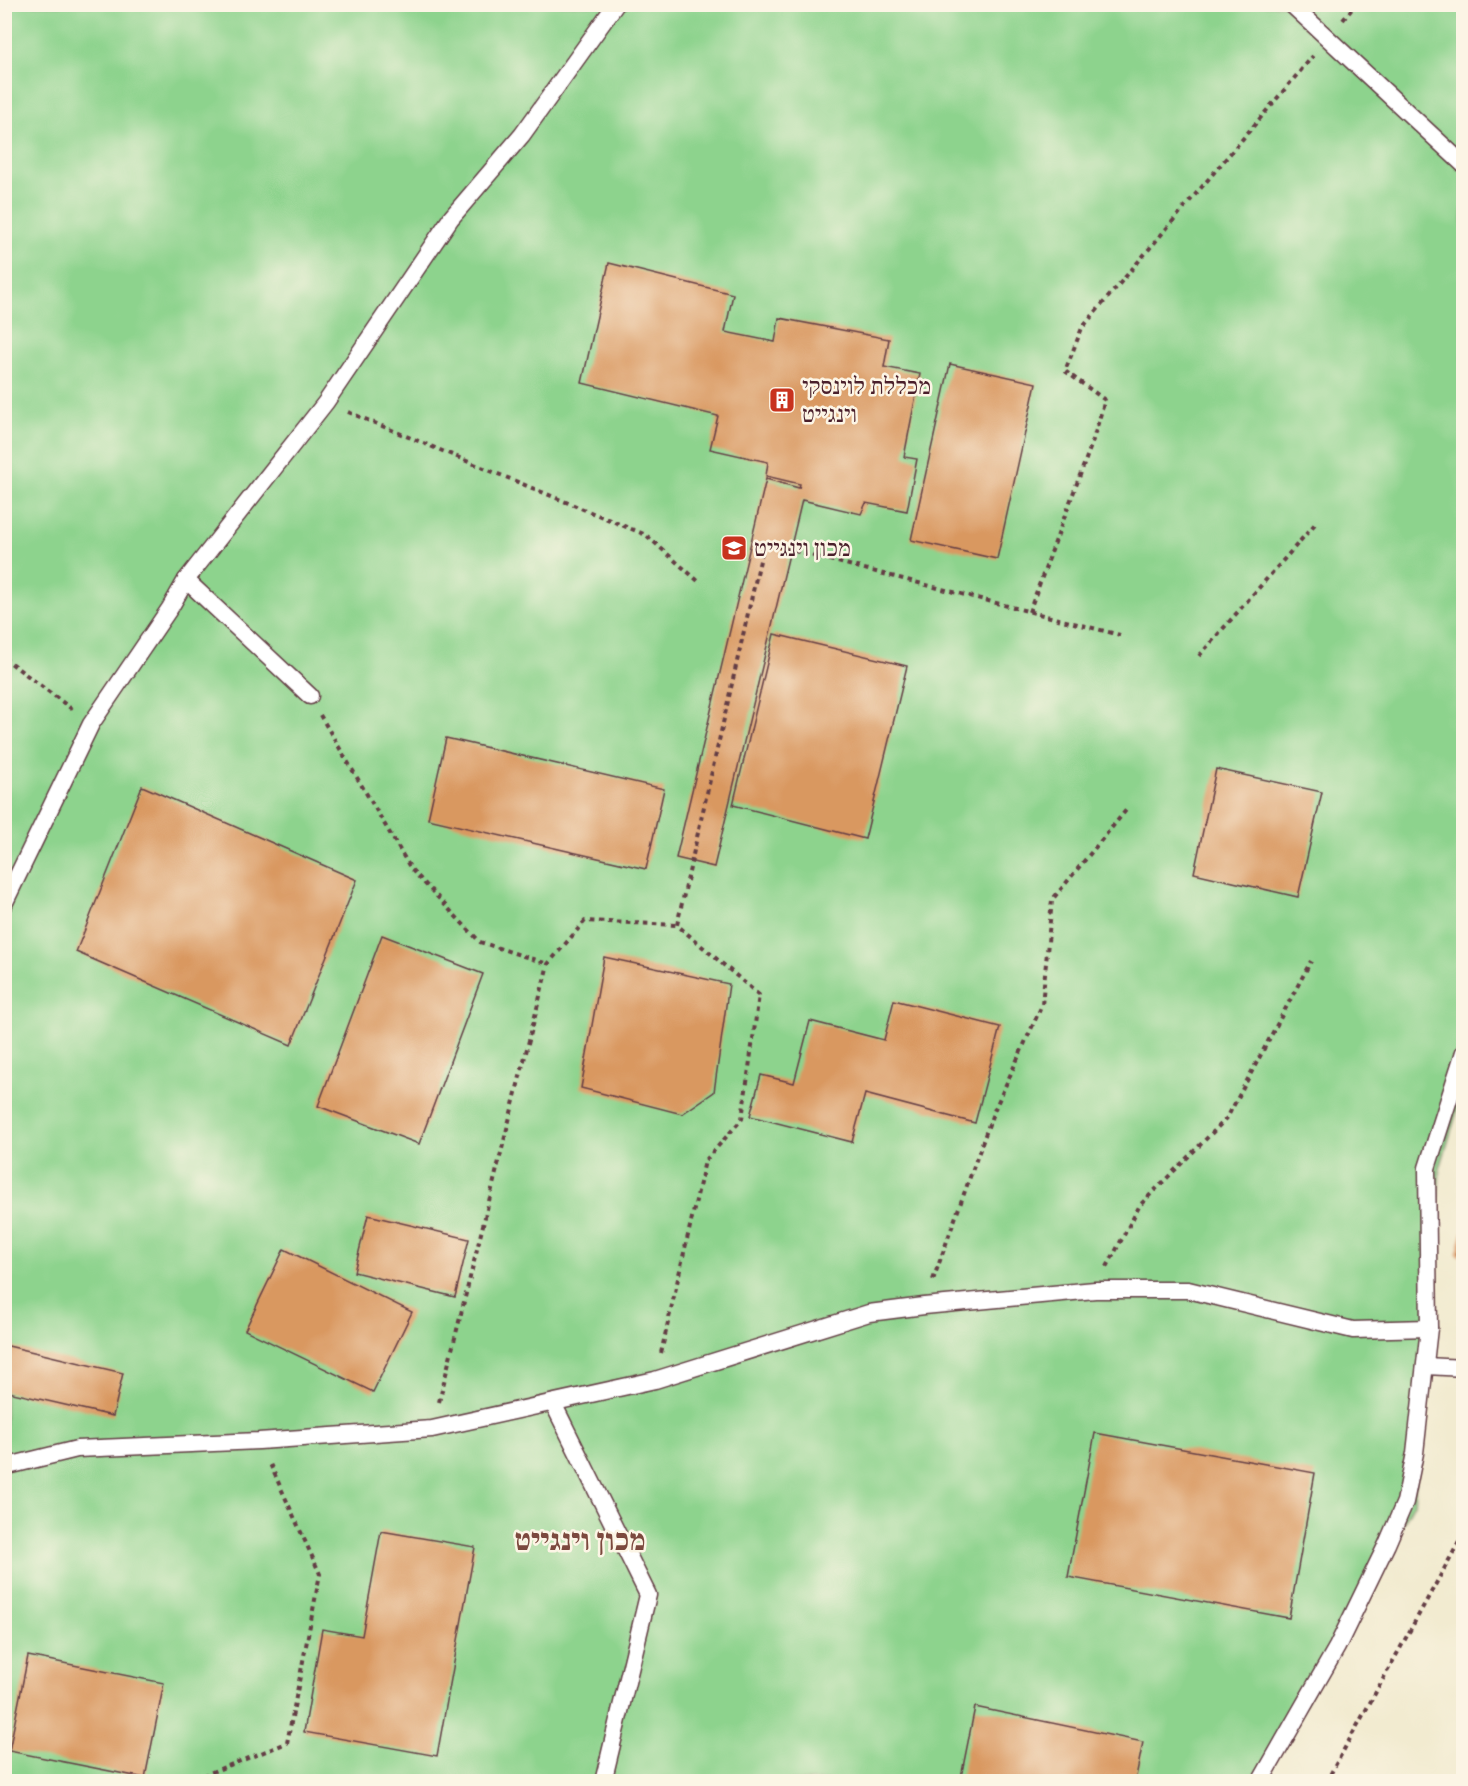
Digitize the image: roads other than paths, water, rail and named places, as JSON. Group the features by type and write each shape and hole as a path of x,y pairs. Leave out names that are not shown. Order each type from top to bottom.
{"lane":[{"path":"4,904 91,724 170,608 186,580 326,402 451,218 522,135 616,4"},
{"path":"1291,4 1327,40 1464,165"},
{"path":"186,580 310,696"},
{"path":"1260,1782 1337,1647 1405,1502 1415,1453 1429,1328 1427,1168 1464,1052"},
{"path":"4,1467 77,1449 259,1441 432,1429 655,1380 869,1313 924,1306 1095,1290 1188,1290 1353,1330 1429,1328"},
{"path":"1426,1366 1464,1368"},
{"path":"553,1403 648,1595 603,1782"}],"place":[{"name":"מכללת לוינסקי וינגייט","path":"782,400"},
{"name":"מכון וינגייט","path":"734,548"}],"district":[{"name":"מכון וינגייט","path":"580,1540"}]}
